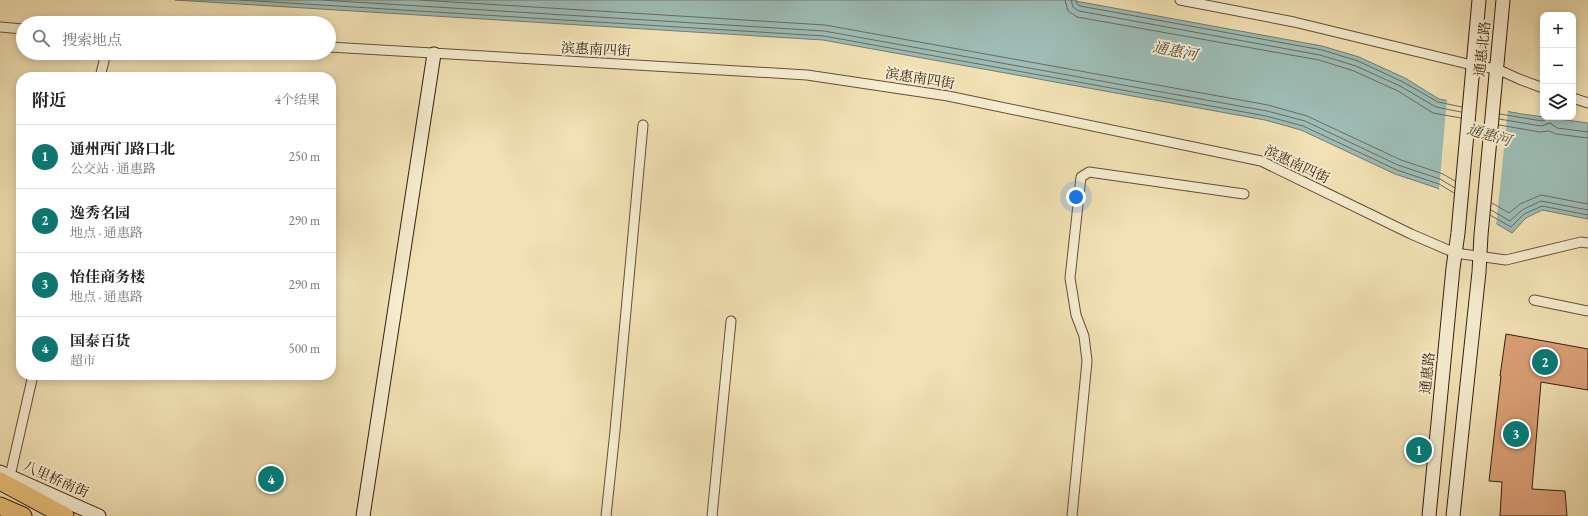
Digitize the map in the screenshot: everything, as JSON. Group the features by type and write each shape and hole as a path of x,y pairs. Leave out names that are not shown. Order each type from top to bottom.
{"highway":[{"path":"3,476 65,516"},
{"path":"0,506 24,516"}],"main road":[{"name":"通惠北路","path":"1458,233 1479,0"},
{"name":"通惠北路","path":"1480,257 1503,0"},
{"path":"363,516 434,54"},
{"name":"通惠路","path":"1429,516 1458,233"},
{"path":"1454,516 1480,257"},
{"name":"八里桥南街","path":"3,476 99,516"}],"street":[{"path":"1180,0 1294,22 1472,65 1497,69 1540,87"},
{"path":"0,27 16,28"},
{"name":"滨惠南四街","path":"336,47 807,75 948,96 1261,161 1455,254 1506,260 1581,242 1588,243"},
{"path":"101,72 104,60"},
{"path":"1576,99 1588,103"},
{"path":"606,516 643,125"},
{"path":"1072,516 1087,361 1084,336 1076,315 1070,278 1081,177 1089,172 1244,194"},
{"path":"1534,300 1588,310"},
{"path":"712,516 731,321"},
{"path":"3,476 32,380"}],"water":[{"name":"通惠河","path":"175,0 1070,0 1322,46 1359,57 1405,78 1439,99 1540,116 1540,120 1566,120 1588,123 1588,219 1542,210 1526,218 1512,233 1437,188 1395,174 1301,130 1265,120 823,40"}],"pier":[{"path":"1447,98 1508,110 1496,226 1439,191"}],"building":[{"path":"1506,334 1588,349 1588,390 1541,382 1532,489 1565,491 1567,516 1500,516 1502,482 1489,481"}],"place":[{"name":"逸秀名园","path":"1545,362"},
{"name":"怡佳商务楼","path":"1516,434"},
{"name":"通州西门路口北","path":"1419,450"},
{"name":"国泰百货","path":"271,479"}]}
